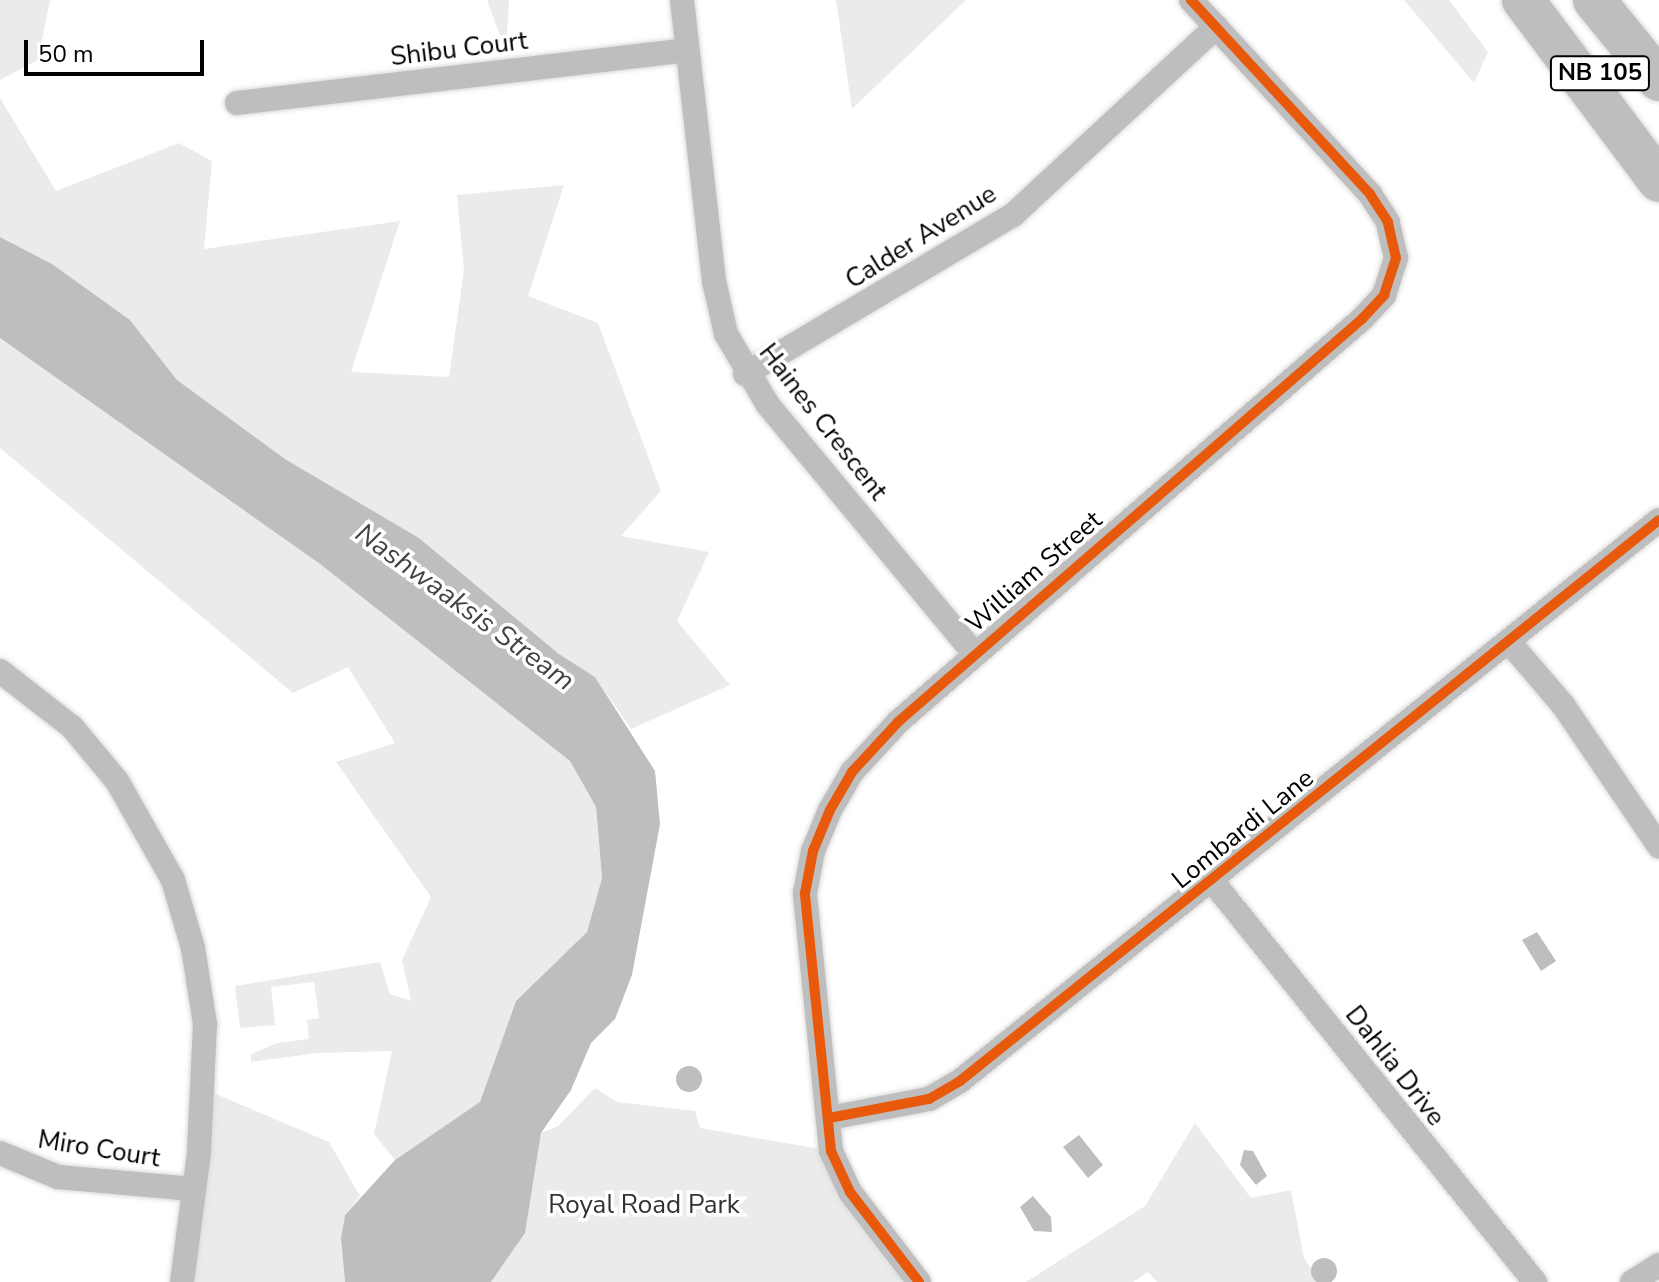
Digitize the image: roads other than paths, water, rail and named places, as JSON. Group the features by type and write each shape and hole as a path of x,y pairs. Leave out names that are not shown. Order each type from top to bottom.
{"highway":[{"path":"1523,0 1659,181"},
{"name":"NB 105","path":"1541,0 1659,147"},
{"path":"1597,0 1659,63"},
{"name":"NB 105","path":"1597,0 1659,80"}],"street":[{"name":"Haines Crescent","path":"682,0 714,281 726,334 745,374 974,653"},
{"name":"William Street","path":"919,1282 844,1182 831,1151 805,913 813,851 839,792 866,754 974,653 1362,319 1384,295 1396,258 1388,222 1370,194 1191,0"},
{"name":"Calder Avenue","path":"745,374 1013,215 1216,27"},
{"name":"Shibu Court","path":"237,103 687,50"},
{"name":"Lombardi Lane","path":"829,1118 929,1099 960,1081 1213,882 1659,520"},
{"path":"1509,642 1563,705 1659,846"},
{"path":"0,671 72,727 117,781 173,880 193,948 205,1024 204,1089 182,1282"},
{"name":"Dahlia Drive","path":"1213,882 1535,1282"},
{"name":"Miro Court","path":"0,1153 58,1177 192,1189"},
{"path":"1632,1282 1659,1265"}],"water":[{"name":"Nashwaaksis Stream","path":"0,237 52,264 130,320 177,380 285,459 419,538 559,654 595,677 655,771 660,824 632,975 615,1019 591,1043 571,1090 541,1133 525,1233 491,1282 345,1282 341,1238 345,1215 395,1160 480,1102 516,1001 587,932 602,878 596,807 570,761 320,564 0,338"},
{"path":"1537,932 1556,961 1541,971 1522,940"},
{"path":"689,1066 698,1070 702,1079 698,1088 689,1092 680,1088 676,1079 680,1070"},
{"path":"1079,1135 1103,1165 1088,1178 1063,1147"},
{"path":"1244,1150 1253,1151 1267,1176 1256,1185 1240,1165"},
{"path":"1033,1196 1051,1217 1052,1232 1034,1231 1020,1207"},
{"path":"1324,1258 1333,1262 1337,1271 1333,1280 1324,1284 1315,1280 1311,1271 1315,1262"}],"park label":[{"name":"Royal Road Park","path":"644,1205"}]}
